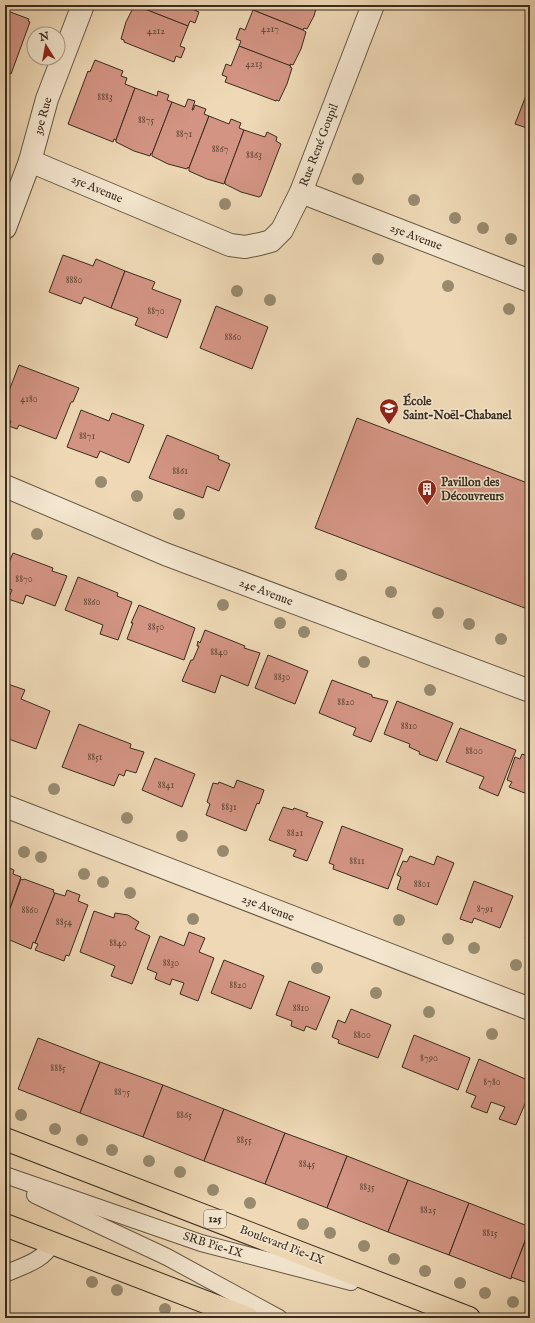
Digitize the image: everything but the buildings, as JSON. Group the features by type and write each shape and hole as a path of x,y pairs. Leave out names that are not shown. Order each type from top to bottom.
{"main road":[{"name":"Boulevard Pie-IX","path":"5,1139 469,1318"},
{"path":"5,1225 247,1318"}],"street":[{"name":"39e Rue","path":"5,228 30,161 47,99 83,5"},
{"name":"Rue René Goupil","path":"230,245 246,247 271,241 282,230 301,192 372,5"},
{"name":"25e Avenue","path":"30,161 230,245"},
{"name":"25e Avenue","path":"301,192 530,281"},
{"name":"24e Avenue","path":"5,486 165,554 530,691"},
{"name":"23e Avenue","path":"5,806 530,1009"}],"lane":[{"name":"SRB Pie-IX","path":"5,1175 201,1243 425,1301"},
{"path":"5,1180 166,1257 279,1318"},
{"path":"5,1274 42,1257 50,1249 52,1243"}],"place":[{"name":"École Saint-Noël-Chabanel","path":"389,425"},
{"name":"Pavillon des Découvreurs","path":"427,506"}]}
